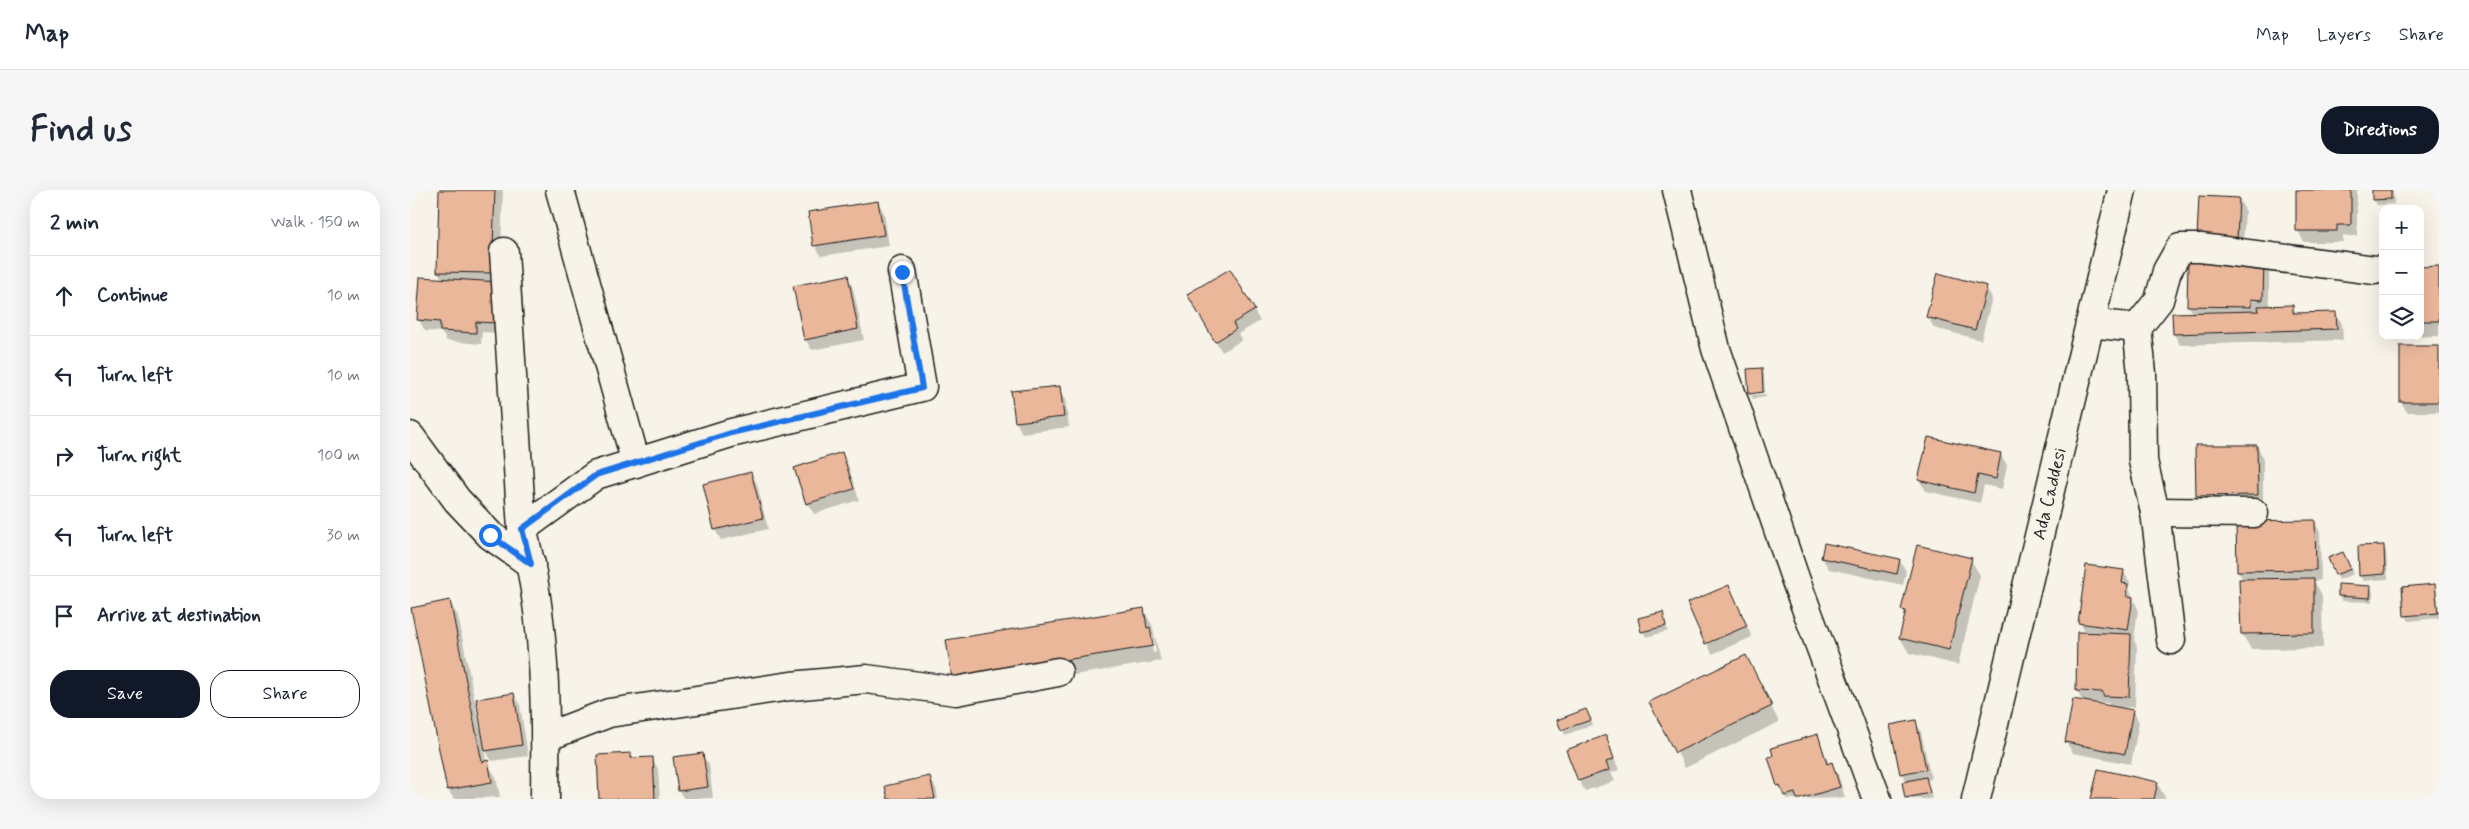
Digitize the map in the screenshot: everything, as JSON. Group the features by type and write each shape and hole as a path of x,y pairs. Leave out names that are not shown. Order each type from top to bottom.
{"street":[{"path":"560,190 636,463"},
{"path":"1677,190 1716,349 1796,581 1877,799"},
{"name":"Ada Caddesi","path":"1976,799 2122,190"},
{"path":"2171,640 2155,512 2143,461 2142,373 2137,328 2159,300 2166,272 2180,248 2201,248 2374,270"},
{"path":"504,252 522,529 531,564 544,675 545,799"},
{"path":"522,529 596,475 731,433 922,388 902,272"},
{"path":"2090,323 2137,328"},
{"path":"410,436 457,500 483,528 531,564"},
{"path":"2155,512 2254,513"},
{"path":"546,737 609,713 791,686 866,679 956,691 1058,672"}],"building":[{"path":"439,190 495,190 492,273 437,272"},
{"path":"2296,190 2351,190 2351,225 2337,225 2337,231 2296,231"},
{"path":"2372,190 2391,190 2391,199 2372,200"},
{"path":"2199,196 2239,198 2237,239 2197,237"},
{"path":"878,201 884,235 813,246 808,212"},
{"path":"2188,260 2264,260 2263,300 2251,299 2251,307 2187,306"},
{"path":"2439,266 2439,321 2424,321 2424,267"},
{"path":"1230,269 1255,310 1233,323 1236,329 1215,342 1187,294"},
{"path":"1938,273 1987,286 1975,330 1926,317"},
{"path":"848,275 858,329 804,340 793,286"},
{"path":"420,277 499,282 497,323 476,322 476,333 440,331 440,322 417,320"},
{"path":"2293,305 2293,313 2336,312 2337,329 2173,334 2172,313 2259,311 2258,306"},
{"path":"2400,346 2439,346 2439,402 2400,402"},
{"path":"1762,368 1763,392 1749,394 1747,369"},
{"path":"1060,386 1064,417 1015,422 1011,391"},
{"path":"1928,437 2001,453 1996,479 1978,475 1974,493 1918,480"},
{"path":"2195,445 2257,445 2258,495 2196,496"},
{"path":"842,452 854,489 806,504 794,468"},
{"path":"751,472 763,518 714,530 703,484"},
{"path":"2315,520 2316,570 2237,571 2236,521"},
{"path":"1824,543 1900,559 1897,574 1821,558"},
{"path":"1917,545 1972,558 1949,650 1899,638 1906,611 1901,610"},
{"path":"2384,545 2385,574 2359,576 2358,546"},
{"path":"2343,552 2351,569 2335,575 2328,558"},
{"path":"2086,565 2124,570 2122,583 2128,584 2127,596 2133,597 2128,630 2078,623"},
{"path":"2314,578 2314,633 2241,634 2239,579"},
{"path":"2338,584 2371,586 2370,598 2338,596"},
{"path":"2435,584 2438,613 2404,616 2402,587"},
{"path":"1729,585 1747,626 1705,644 1687,603"},
{"path":"450,600 482,762 488,760 492,782 447,790 411,608"},
{"path":"1144,608 1147,628 1150,627 1153,646 952,678 946,640"},
{"path":"1663,612 1666,626 1641,632 1638,618"},
{"path":"2077,632 2131,634 2129,697 2103,696 2103,692 2076,691"},
{"path":"1746,655 1772,706 1675,753 1649,702"},
{"path":"514,693 522,745 485,751 476,699"},
{"path":"2073,699 2133,710 2125,754 2065,742"},
{"path":"1586,709 1591,720 1561,730 1557,720"},
{"path":"1916,720 1926,769 1900,774 1890,725"},
{"path":"1818,734 1827,764 1832,762 1840,787 1800,799 1797,799 1795,793 1784,796 1780,785 1777,786 1768,757 1773,756 1771,748"},
{"path":"1606,735 1614,759 1606,762 1609,770 1578,781 1566,750"},
{"path":"631,753 631,758 653,757 655,799 599,799 597,755"},
{"path":"703,753 708,787 678,791 673,757"},
{"path":"2098,769 2158,782 2154,799 2091,799"},
{"path":"930,776 935,799 888,799 885,786"},
{"path":"1926,777 1930,793 1905,798 1902,782"}],"route":[{"path":"490,535 531,564 522,529 596,475 731,433 863,400 922,388 902,272"}]}
